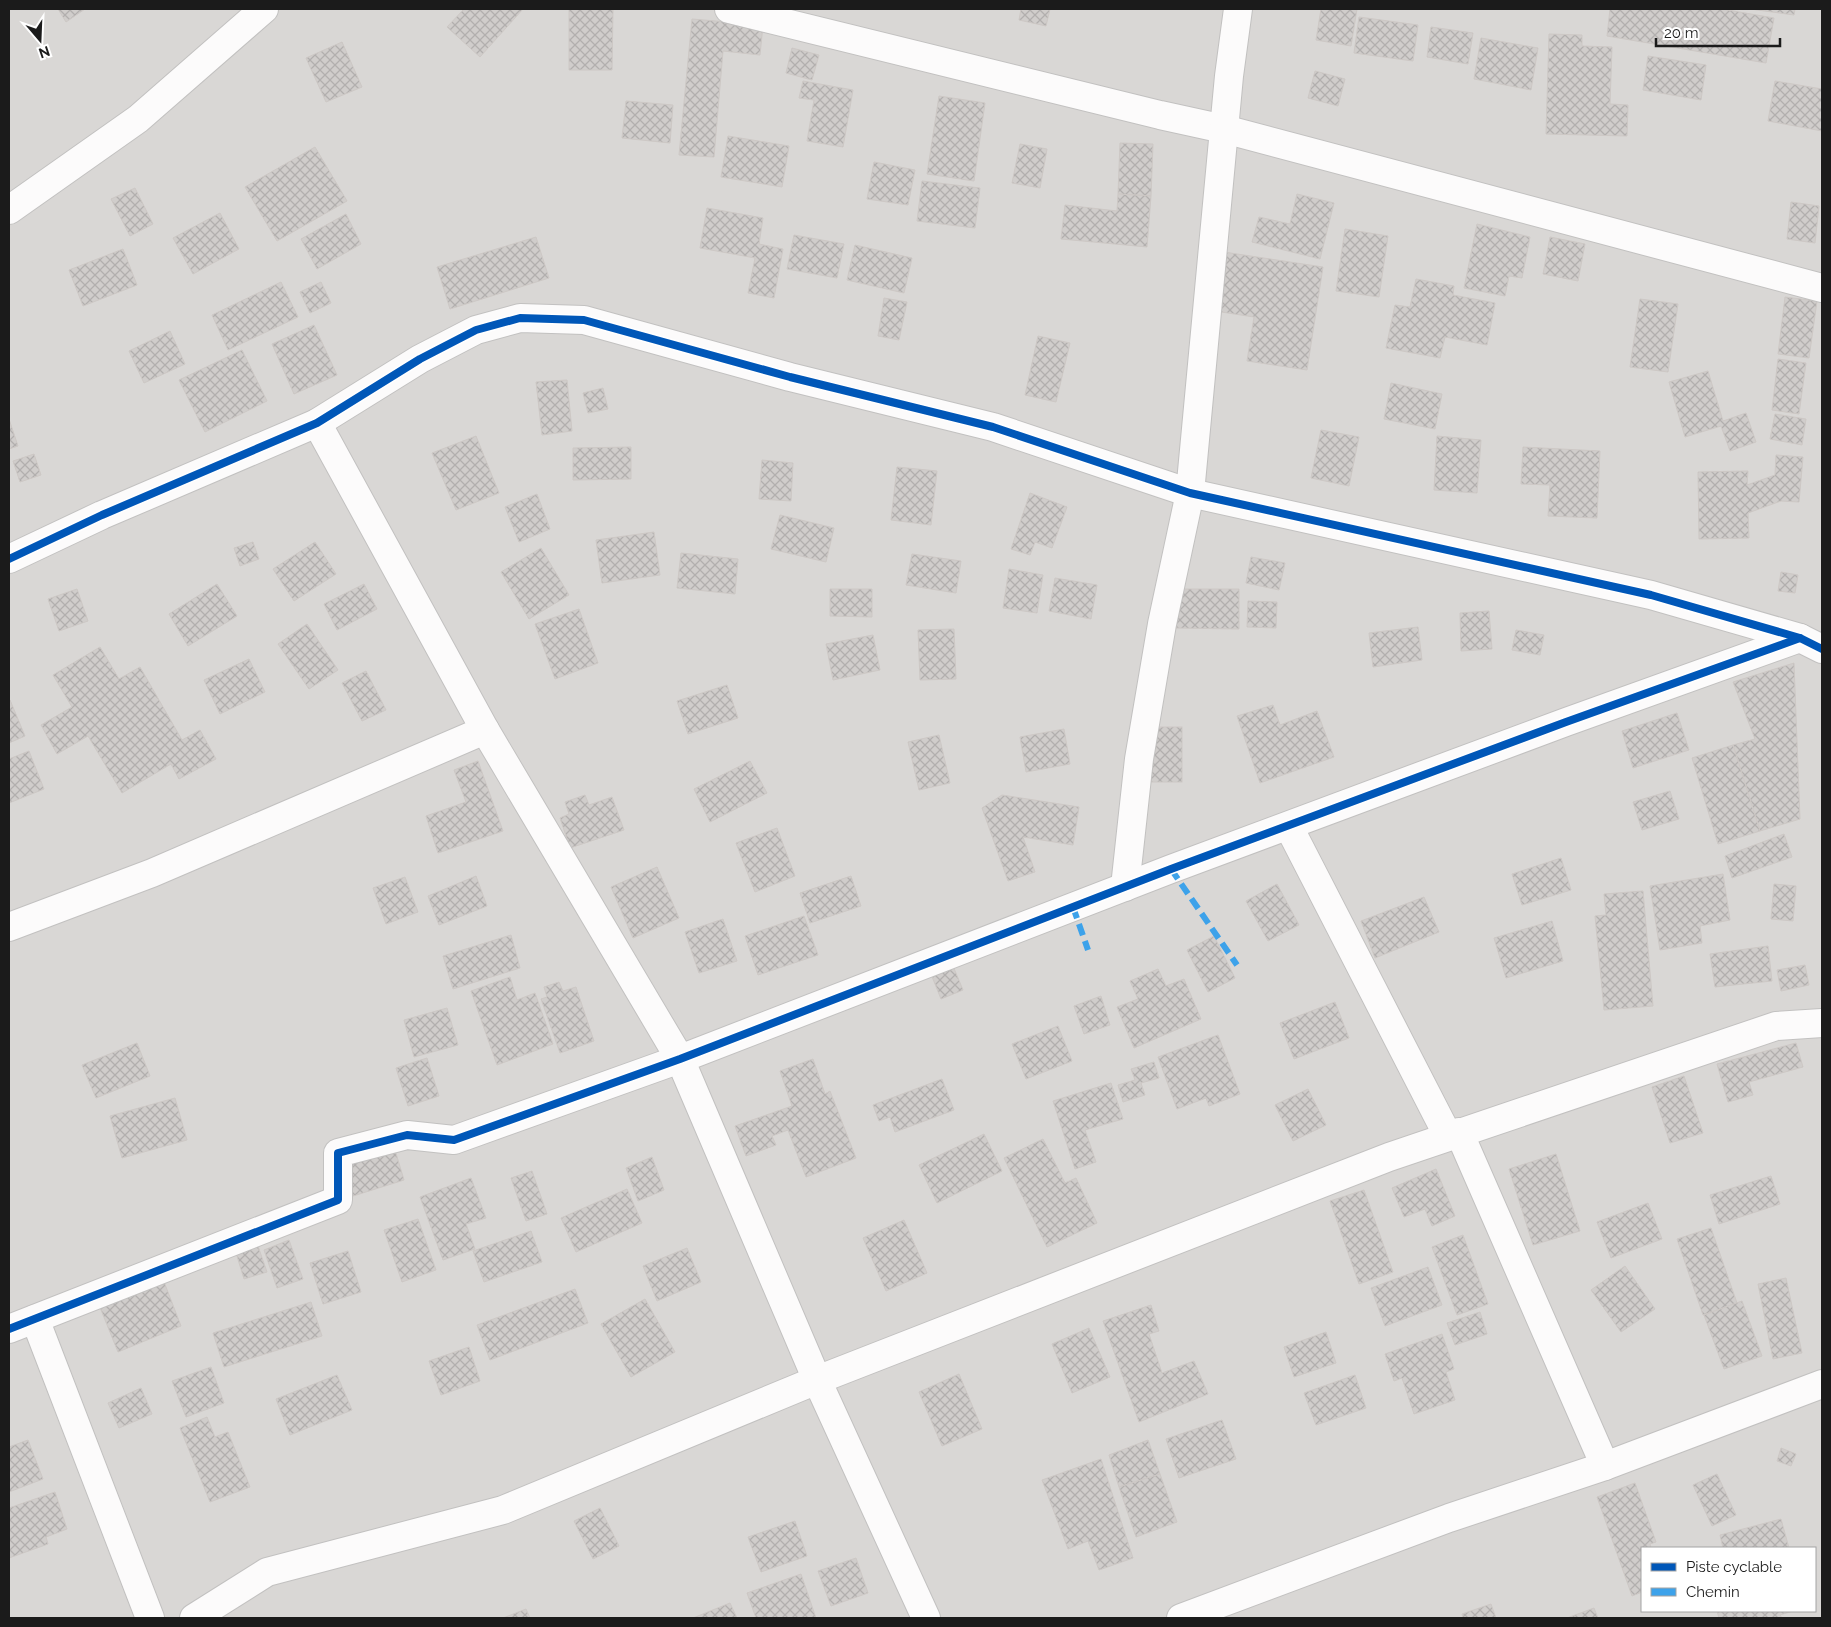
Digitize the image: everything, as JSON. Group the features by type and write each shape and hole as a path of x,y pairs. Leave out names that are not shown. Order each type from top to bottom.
{"street":[{"path":"9,210 138,119 264,9"},
{"path":"730,9 1160,115 1224,129 1822,288"},
{"path":"1125,887 1139,759 1162,624 1190,493 1229,76 1238,9"},
{"path":"9,559 102,515 317,423 405,368 476,330 520,318 584,320 790,377 993,427 1190,493 1651,595 1811,644"},
{"path":"317,423 485,730 680,1059 817,1380 926,1618"},
{"path":"9,1329 338,1200 338,1152 407,1135 454,1140 680,1059 1125,887 1566,722 1811,644"},
{"path":"9,927 152,873 485,730"},
{"path":"1289,827 1453,1134 1605,1466"},
{"path":"194,1618 267,1572 503,1510 817,1380 1389,1156 1776,1026 1822,1022"},
{"path":"35,1318 150,1618"},
{"path":"1181,1618 1449,1518 1605,1466 1822,1384"}],"shaded area":[{"path":"9,9 1822,9 1822,1618 9,1618"}],"building":[{"path":"58,9 85,9 66,22"},
{"path":"464,9 523,9 480,57 447,27"},
{"path":"569,9 613,9 612,70 569,70"},
{"path":"1021,9 1050,9 1046,26 1019,20"},
{"path":"1321,9 1357,9 1351,46 1316,40"},
{"path":"1610,9 1722,9 1774,18 1766,63 1607,36"},
{"path":"1750,9 1795,9 1794,15"},
{"path":"1359,17 1418,25 1413,61 1354,53"},
{"path":"692,19 763,25 760,55 723,51 714,157 679,155"},
{"path":"1431,27 1473,33 1468,64 1427,57"},
{"path":"1549,34 1582,35 1582,46 1612,47 1610,104 1628,105 1627,136 1546,134"},
{"path":"1481,38 1538,48 1531,90 1474,79"},
{"path":"342,42 362,87 326,102 306,58"},
{"path":"792,48 819,55 812,80 786,73"},
{"path":"1648,56 1706,65 1701,100 1643,90"},
{"path":"1315,71 1345,79 1338,106 1308,98"},
{"path":"803,81 853,90 843,147 807,141 814,100 799,98"},
{"path":"1775,81 1822,89 1822,131 1768,121"},
{"path":"939,96 985,103 974,181 927,174"},
{"path":"626,101 673,105 670,143 622,138"},
{"path":"728,136 789,146 782,187 721,177"},
{"path":"1120,143 1153,144 1151,196 1118,194"},
{"path":"1020,144 1047,149 1040,188 1012,183"},
{"path":"315,147 347,201 277,241 245,187"},
{"path":"874,162 915,170 908,205 867,199"},
{"path":"922,181 980,188 975,228 917,221"},
{"path":"135,188 153,224 130,236 111,199"},
{"path":"1118,194 1151,196 1147,247 1061,239 1065,205 1117,211"},
{"path":"1297,194 1334,203 1320,259 1252,242 1259,217 1290,224"},
{"path":"1791,202 1819,206 1815,243 1787,239"},
{"path":"707,208 763,218 759,244 783,249 774,298 748,293 755,258 700,248"},
{"path":"220,213 239,249 193,274 173,238"},
{"path":"346,214 361,244 317,269 301,239"},
{"path":"1477,224 1530,237 1522,278 1509,276 1505,296 1464,288"},
{"path":"1345,229 1388,236 1379,297 1336,291"},
{"path":"794,235 844,244 837,278 787,269"},
{"path":"536,237 549,278 450,309 437,267"},
{"path":"1550,237 1585,244 1578,281 1543,274"},
{"path":"855,245 912,258 904,293 847,280"},
{"path":"123,249 137,285 83,306 69,270"},
{"path":"1224,252 1323,267 1307,370 1247,361 1254,317 1215,311"},
{"path":"1416,279 1454,286 1453,295 1495,303 1487,345 1445,337 1440,358 1386,348 1395,305 1410,307"},
{"path":"281,282 298,317 228,350 212,315"},
{"path":"321,282 331,303 310,313 300,292"},
{"path":"1785,297 1817,301 1809,358 1778,354"},
{"path":"884,298 907,302 899,340 878,336"},
{"path":"1640,299 1678,304 1668,372 1630,367"},
{"path":"314,325 337,375 294,394 272,344"},
{"path":"170,331 185,364 144,383 129,351"},
{"path":"1038,336 1070,343 1056,402 1025,395"},
{"path":"242,350 267,401 205,432 179,380"},
{"path":"1778,359 1806,363 1799,414 1772,410"},
{"path":"1708,371 1723,421 1746,413 1756,442 1730,451 1721,426 1685,437 1669,382"},
{"path":"567,380 572,431 542,435 536,382"},
{"path":"1391,383 1442,394 1435,429 1384,419"},
{"path":"603,388 608,409 588,413 583,393"},
{"path":"1775,414 1806,419 1802,445 1770,439"},
{"path":"9,419 18,446 9,449"},
{"path":"1321,430 1359,437 1349,486 1311,478"},
{"path":"476,436 499,493 456,510 432,453"},
{"path":"1437,436 1481,440 1477,493 1434,490"},
{"path":"631,447 631,479 573,480 573,448"},
{"path":"1523,447 1600,451 1597,518 1548,516 1550,485 1521,484"},
{"path":"34,454 41,475 20,482 13,461"},
{"path":"1776,455 1803,457 1799,502 1781,501 1748,513 1749,538 1699,539 1698,472 1748,471 1747,485 1775,475"},
{"path":"762,460 793,463 791,501 759,499"},
{"path":"897,467 937,471 931,525 891,520"},
{"path":"1030,493 1067,507 1052,548 1035,542 1030,555 1011,549"},
{"path":"537,494 550,529 519,542 505,507"},
{"path":"780,515 834,528 826,562 771,549"},
{"path":"654,532 660,575 602,583 596,540"},
{"path":"253,542 259,559 240,566 234,548"},
{"path":"315,542 336,574 294,601 273,569"},
{"path":"541,548 569,595 529,619 501,572"},
{"path":"681,553 738,559 735,594 677,588"},
{"path":"912,554 961,561 956,593 906,585"},
{"path":"1251,557 1285,563 1279,590 1246,583"},
{"path":"1009,569 1043,575 1037,613 1003,608"},
{"path":"1781,572 1798,575 1795,593 1778,591"},
{"path":"1055,578 1097,585 1091,619 1049,611"},
{"path":"217,584 237,616 188,646 169,614"},
{"path":"364,584 377,609 337,630 324,604"},
{"path":"77,589 88,621 59,631 48,599"},
{"path":"830,589 872,589 872,617 830,616"},
{"path":"1177,589 1239,589 1239,629 1176,628"},
{"path":"1248,601 1277,602 1276,628 1247,627"},
{"path":"579,609 598,663 555,679 535,624"},
{"path":"1489,611 1492,649 1461,651 1460,613"},
{"path":"307,624 338,670 309,689 278,644"},
{"path":"1418,627 1422,660 1373,667 1369,633"},
{"path":"954,629 956,679 920,680 918,630"},
{"path":"1516,630 1544,635 1540,655 1512,650"},
{"path":"873,635 880,670 833,680 826,644"},
{"path":"100,647 119,679 140,667 182,740 200,730 216,759 179,779 171,764 122,793 88,736 57,754 41,725 72,707 53,675"},
{"path":"249,659 265,692 220,714 204,680"},
{"path":"1794,663 1800,819 1760,831 1733,745 1755,739 1733,682"},
{"path":"366,671 386,710 362,721 342,683"},
{"path":"727,685 738,718 688,734 677,701"},
{"path":"9,701 25,736 9,743"},
{"path":"1273,705 1280,725 1317,711 1334,757 1260,783 1237,716"},
{"path":"1677,713 1689,750 1633,768 1622,731"},
{"path":"1151,727 1182,727 1182,782 1151,782"},
{"path":"1064,729 1070,764 1026,772 1020,737"},
{"path":"939,735 950,783 919,790 908,742"},
{"path":"1733,745 1760,831 1718,844 1692,758"},
{"path":"29,751 44,789 9,803 9,759"},
{"path":"478,761 503,831 438,853 426,816 466,802 454,770"},
{"path":"750,761 767,793 710,822 694,789"},
{"path":"1670,791 1679,819 1642,830 1633,802"},
{"path":"585,795 589,805 612,797 624,830 570,848 560,818 569,814 565,802"},
{"path":"1002,795 1079,807 1073,845 1023,837 1035,872 1008,881 982,808"},
{"path":"777,828 795,876 755,892 736,843"},
{"path":"1784,834 1792,857 1732,878 1725,856"},
{"path":"1561,858 1571,890 1522,905 1512,874"},
{"path":"657,867 679,918 633,938 611,887"},
{"path":"1723,874 1730,920 1700,926 1702,943 1660,950 1650,886"},
{"path":"476,876 487,906 439,925 428,896"},
{"path":"851,876 861,906 810,923 800,893"},
{"path":"405,877 418,912 386,924 373,888"},
{"path":"1277,884 1299,925 1268,941 1246,901"},
{"path":"1774,884 1796,886 1793,921 1771,919"},
{"path":"1643,891 1653,1006 1604,1010 1595,916 1606,915 1604,894"},
{"path":"1424,897 1439,932 1375,958 1361,921"},
{"path":"804,916 818,955 758,975 745,936"},
{"path":"723,919 737,961 699,973 685,932"},
{"path":"1552,921 1563,961 1506,978 1494,938"},
{"path":"511,935 520,968 453,989 443,956"},
{"path":"1214,936 1235,978 1208,992 1187,950"},
{"path":"1768,946 1772,981 1715,987 1710,954"},
{"path":"1805,965 1809,985 1781,991 1777,970"},
{"path":"953,966 963,990 941,999 931,974"},
{"path":"1158,969 1166,986 1184,979 1201,1019 1134,1048 1117,1007 1138,999 1130,981"},
{"path":"510,977 517,1000 535,993 553,1044 497,1065 471,991"},
{"path":"559,982 563,991 576,987 594,1041 560,1053 541,999 547,997 544,987"},
{"path":"1101,996 1110,1025 1084,1034 1074,1006"},
{"path":"1335,1002 1349,1038 1294,1059 1280,1023"},
{"path":"447,1008 458,1045 414,1057 404,1020"},
{"path":"1058,1026 1072,1061 1026,1079 1012,1044"},
{"path":"1218,1035 1240,1094 1209,1106 1206,1098 1177,1109 1158,1057"},
{"path":"137,1043 150,1076 96,1098 82,1065"},
{"path":"1796,1043 1803,1067 1749,1082 1753,1095 1728,1102 1717,1064"},
{"path":"427,1058 439,1096 408,1106 396,1068"},
{"path":"813,1059 825,1094 830,1091 856,1158 806,1177 788,1130 772,1136 776,1145 746,1156 735,1126 792,1106 780,1071"},
{"path":"1154,1062 1159,1078 1141,1083 1145,1095 1123,1102 1118,1085 1135,1080 1131,1069"},
{"path":"1684,1076 1703,1133 1670,1143 1652,1087"},
{"path":"942,1079 954,1110 895,1132 890,1117 879,1121 873,1105"},
{"path":"1111,1083 1123,1119 1085,1130 1096,1162 1075,1169 1053,1101"},
{"path":"1308,1089 1326,1125 1293,1141 1275,1105"},
{"path":"175,1098 187,1140 122,1158 110,1116"},
{"path":"984,1134 1002,1171 937,1203 919,1165"},
{"path":"1043,1139 1065,1183 1076,1178 1097,1223 1047,1247 1004,1158"},
{"path":"395,1150 404,1180 350,1197 340,1168"},
{"path":"1556,1154 1580,1231 1533,1245 1509,1169"},
{"path":"652,1157 664,1190 638,1201 626,1168"},
{"path":"1436,1169 1455,1216 1432,1226 1425,1209 1404,1217 1392,1188"},
{"path":"532,1171 547,1214 526,1221 511,1178"},
{"path":"1771,1176 1780,1204 1719,1224 1710,1195"},
{"path":"471,1178 486,1218 466,1224 475,1249 443,1260 420,1197"},
{"path":"627,1189 642,1223 576,1252 561,1218"},
{"path":"1364,1190 1393,1272 1359,1284 1330,1201"},
{"path":"1648,1203 1662,1239 1611,1258 1597,1222"},
{"path":"418,1219 436,1270 402,1282 384,1230"},
{"path":"904,1220 927,1273 886,1291 863,1238"},
{"path":"1711,1228 1737,1303 1703,1315 1677,1239"},
{"path":"531,1231 542,1262 484,1282 473,1251"},
{"path":"1463,1235 1488,1304 1457,1315 1432,1247"},
{"path":"289,1240 303,1279 277,1288 264,1250"},
{"path":"258,1246 267,1272 244,1279 236,1253"},
{"path":"687,1248 701,1282 657,1301 643,1266"},
{"path":"348,1251 361,1292 323,1304 310,1263"},
{"path":"1625,1266 1655,1309 1621,1332 1591,1290"},
{"path":"1428,1267 1442,1305 1385,1326 1371,1288"},
{"path":"161,1274 181,1326 118,1352 97,1300"},
{"path":"1786,1278 1802,1353 1773,1359 1758,1284"},
{"path":"575,1289 588,1323 490,1360 477,1325"},
{"path":"645,1299 675,1352 631,1377 601,1324"},
{"path":"1742,1301 1762,1356 1724,1369 1704,1315"},
{"path":"311,1302 322,1336 224,1367 213,1333"},
{"path":"1151,1305 1159,1331 1149,1334 1162,1373 1194,1361 1208,1394 1139,1422 1103,1321"},
{"path":"1480,1312 1487,1334 1455,1345 1447,1323"},
{"path":"1089,1328 1110,1377 1072,1393 1052,1344"},
{"path":"1326,1332 1336,1363 1294,1377 1284,1347"},
{"path":"1442,1334 1454,1369 1446,1372 1455,1400 1414,1414 1402,1378 1394,1381 1385,1354"},
{"path":"469,1347 480,1381 441,1395 429,1361"},
{"path":"211,1367 224,1403 186,1417 172,1381"},
{"path":"959,1374 982,1429 942,1446 919,1392"},
{"path":"337,1375 352,1410 290,1435 276,1399"},
{"path":"1355,1375 1366,1408 1316,1425 1304,1393"},
{"path":"141,1388 152,1414 119,1428 108,1403"},
{"path":"207,1417 215,1437 228,1432 250,1487 210,1502 180,1428"},
{"path":"1222,1420 1236,1459 1179,1478 1166,1439"},
{"path":"28,1440 43,1479 9,1492 9,1447"},
{"path":"1148,1440 1160,1474 1119,1487 1109,1455"},
{"path":"1781,1448 1796,1454 1791,1466 1777,1461"},
{"path":"1101,1459 1133,1558 1099,1570 1088,1541 1068,1549 1042,1480"},
{"path":"1160,1474 1177,1522 1136,1537 1119,1487"},
{"path":"1717,1474 1736,1515 1712,1526 1693,1485"},
{"path":"1635,1483 1656,1542 1650,1544 1651,1547 1641,1547 1641,1592 1632,1596 1597,1497"},
{"path":"55,1492 67,1529 46,1537 48,1544 9,1558 9,1508"},
{"path":"600,1508 619,1546 593,1559 574,1521"},
{"path":"1781,1519 1789,1547 1723,1547 1720,1535"},
{"path":"795,1521 807,1556 761,1572 748,1537"},
{"path":"856,1558 868,1593 831,1606 818,1571"},
{"path":"801,1574 816,1618 756,1618 747,1593"},
{"path":"730,1603 737,1618 693,1618"},
{"path":"1491,1604 1496,1618 1463,1618 1462,1614"},
{"path":"1594,1608 1598,1618 1567,1618"},
{"path":"526,1609 530,1618 503,1618"},
{"path":"1717,1612 1790,1612 1780,1615 1782,1618 1719,1618"}],"marked path":[{"path":"1171,869 1237,965"},
{"path":"1073,907 1088,950"}],"cycle path":[{"path":"9,559 102,515 317,423 420,359 476,330 520,318 584,320 790,377 993,427 1190,493 1651,595 1800,638 1822,649"},
{"path":"9,1329 338,1200 338,1153 407,1135 454,1140 680,1059 1171,869 1566,722 1800,638"}]}
